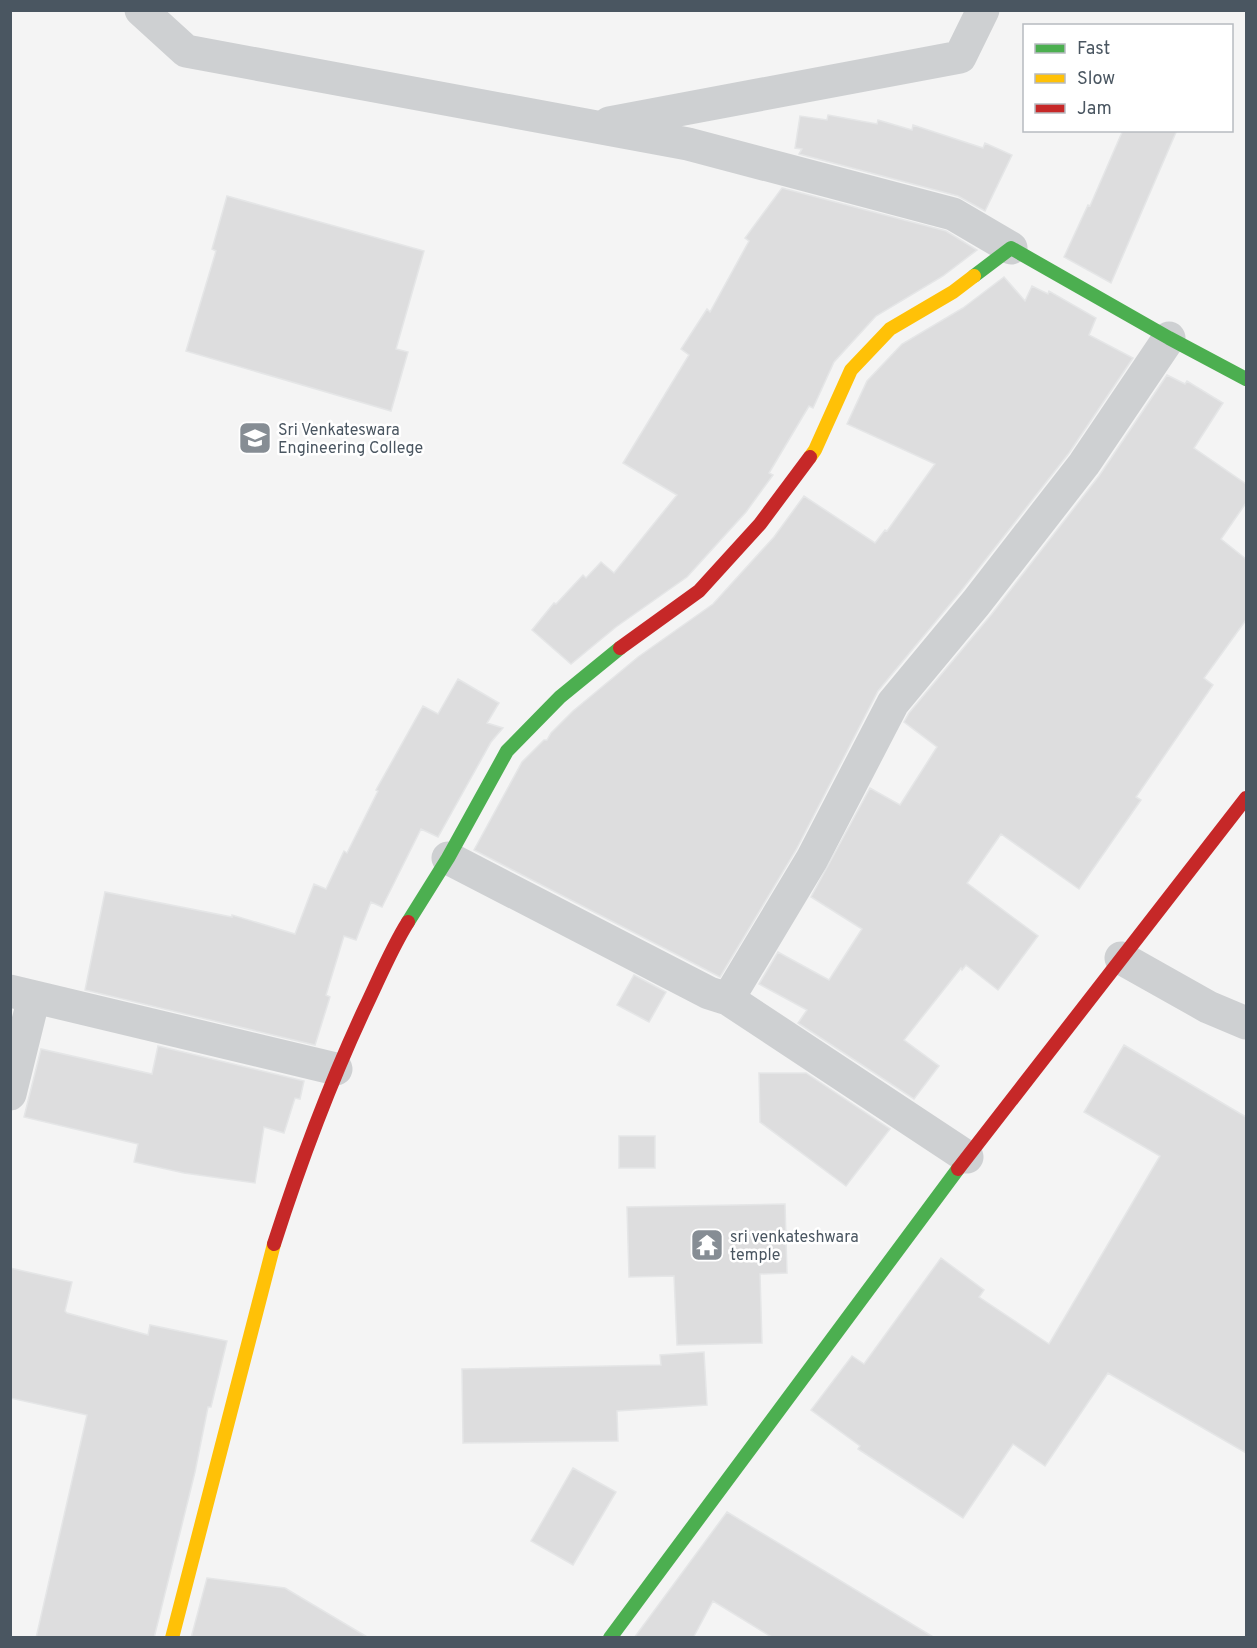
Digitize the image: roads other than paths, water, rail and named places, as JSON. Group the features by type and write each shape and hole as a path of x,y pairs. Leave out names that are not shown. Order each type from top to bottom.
{"street":[{"path":"141,10 186,51 688,144 953,214 1169,338 1246,379"},
{"path":"591,126 960,57 983,10"},
{"path":"172,1638 267,1264 298,1168 336,1069 396,942 448,858 507,751 560,697 627,642 699,591 760,524 815,450 851,370 890,329 953,292 1011,248"},
{"path":"728,999 812,858 893,703 976,603 1084,464 1169,338"},
{"path":"610,1638 967,1157 1121,958 1240,817"},
{"path":"448,858 709,993 728,999 967,1157"},
{"path":"1121,958 1208,1007 1246,1023"},
{"path":"10,1094 22,994 336,1069"}],"place":[{"name":"Sri Venkateswara Engineering College","path":"255,438"},
{"name":"sri venkateshwara temple","path":"707,1245"}]}
